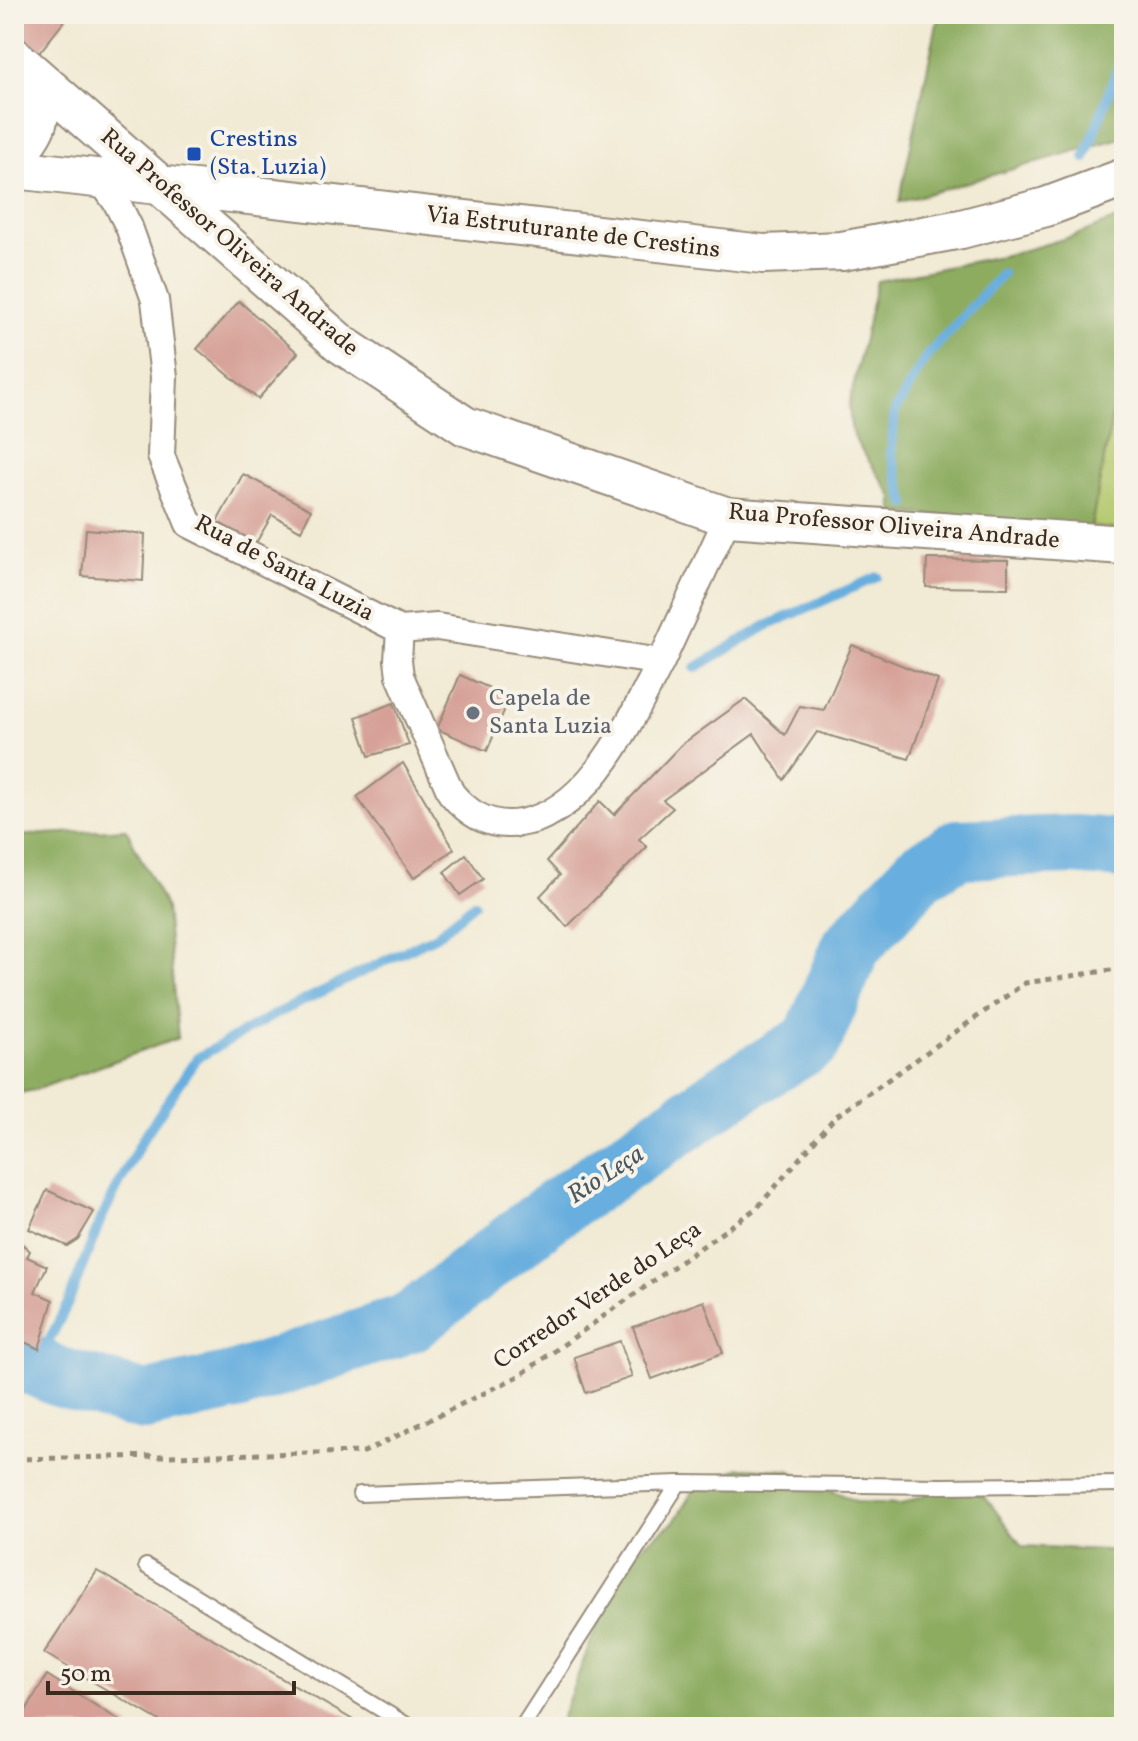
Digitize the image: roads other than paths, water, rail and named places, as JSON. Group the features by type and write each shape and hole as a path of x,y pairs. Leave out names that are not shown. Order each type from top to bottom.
{"street":[{"path":"14,158 40,117 40,102 25,67"},
{"name":"Rua Professor Oliveira Andrade","path":"25,67 100,179"},
{"name":"Rua Professor Oliveira Andrade","path":"25,67 341,344 465,426 728,517 1124,545"},
{"name":"Via Estruturante de Crestins","path":"14,169 715,250 778,254 842,251 961,229 1046,207 1124,178"},
{"name":"Rua de Santa Luzia","path":"100,179 129,227 155,300 164,377 161,456 189,524 400,630 437,627 661,662"},
{"name":"Rua de Santa Luzia","path":"400,630 400,676 451,793 476,817 510,825 528,822 562,805 578,791 600,767 624,731 661,662 728,517"}],"lane":[{"path":"522,1727 679,1483"},
{"path":"360,1494 679,1483 941,1486 1124,1484"},
{"path":"146,1566 410,1727"}],"waterway":[{"path":"1085,158 1124,51"},
{"path":"906,504 891,454 895,411 926,357 1002,274"},
{"path":"695,668 766,626 877,577"},
{"name":"Rio Leça","path":"14,1361 145,1401 236,1381 411,1322 554,1210 735,1087 812,1041 851,947 920,872 958,849 1074,845 1124,849"},
{"path":"36,1367 68,1303 101,1219 142,1140 197,1058 272,1016 436,936 474,904"}],"place":[{"name":"Crestins (Sta. Luzia)","path":"194,154"},
{"name":"Capela de Santa Luzia","path":"473,713"}]}
